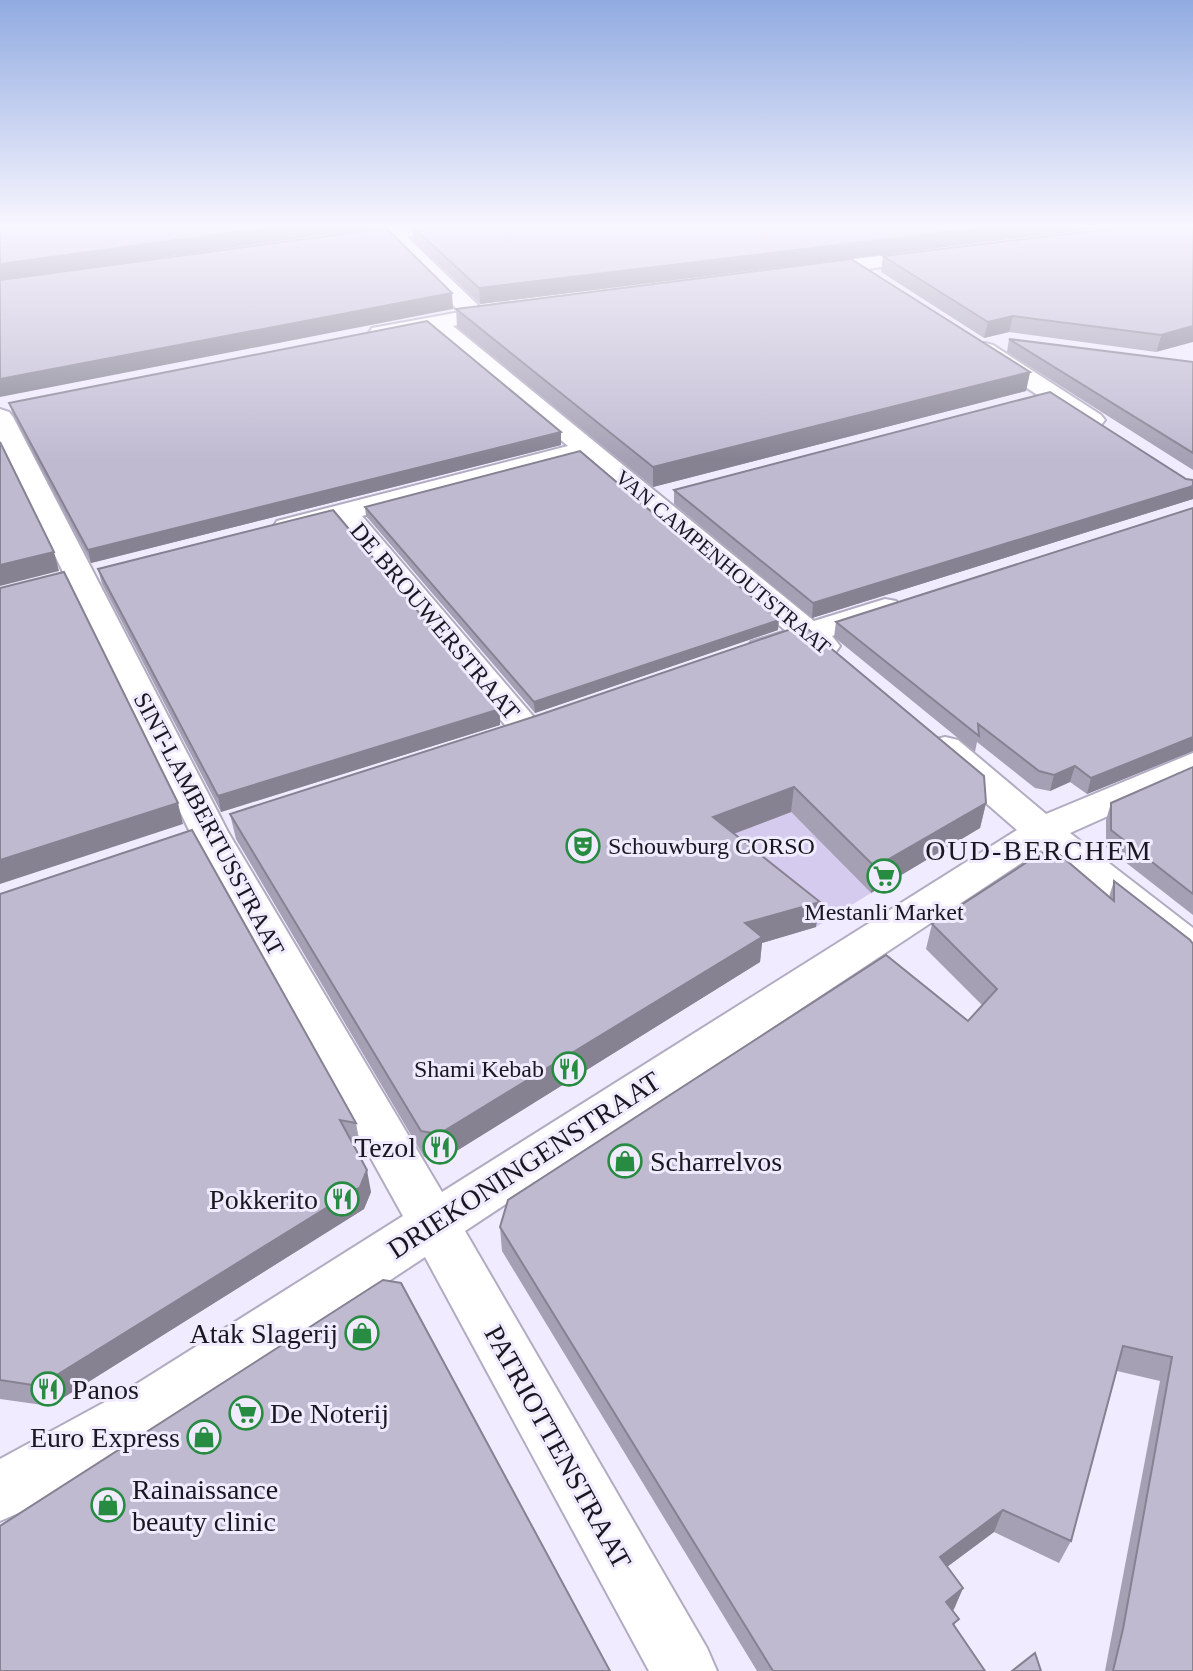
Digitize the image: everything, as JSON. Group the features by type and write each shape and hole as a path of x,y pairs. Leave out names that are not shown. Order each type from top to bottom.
{"street":[{"path":"464,304 474,314"},
{"path":"365,336 474,314 529,307"},
{"name":"VAN CAMPENHOUTSTRAAT","path":"434,322 850,668"},
{"path":"1009,342 976,344 1108,430"},
{"path":"1024,401 1051,394"},
{"name":"SINT-LAMBERTUSSTRAAT","path":"4,409 83,578 209,832 433,1223"},
{"path":"265,532 587,449"},
{"path":"647,500 677,492"},
{"name":"DE BROUWERSTRAAT","path":"344,513 540,725 487,743"},
{"path":"732,659 917,598"},
{"path":"923,730 1042,831 1193,950"},
{"name":"DRIEKONINGENSTRAAT","path":"1,1486 147,1409 1042,831 1193,764"},
{"name":"PATRIOTTENSTRAAT","path":"433,1223 684,1671"}],"shaded area":[{"path":"758,779 871,893 816,927 749,872 720,839"}],"building":[{"path":"0,304 394,304 0,379"},
{"path":"496,304 922,304 1030,372 653,467 456,309"},
{"path":"959,304 1193,304 1193,326 1161,335 1013,316 988,322"},
{"path":"427,321 561,432 88,550 9,403"},
{"path":"1009,339 1193,362 1193,453"},
{"path":"1050,392 1186,479 1193,480 1193,486 813,603 674,490"},
{"path":"0,442 54,552 0,565"},
{"path":"580,451 779,620 534,702 365,507"},
{"path":"1193,508 1193,737 1091,778 1075,766 1054,775 1039,771 978,724 979,736 836,622"},
{"path":"333,510 500,709 218,796 98,569"},
{"path":"64,572 178,803 0,860 0,588"},
{"path":"803,625 984,776 986,803 875,867 794,787 713,817 820,902 745,923 762,937 439,1134 421,1131 230,814 539,715"},
{"path":"1193,767 1193,894 1111,830 1111,803"},
{"path":"192,830 356,1123 340,1120 367,1170 360,1187 39,1386 0,1380 0,894"},
{"path":"1041,853 1060,855 1114,901 1114,881 1193,944 1193,1671 1113,1671 1172,1357 1123,1346 1071,1541 1003,1510 940,1557 963,1588 946,1602 959,1619 953,1624 985,1671 773,1671 500,1227 508,1200 886,955 968,1021 997,989 932,924"},
{"path":"383,1280 401,1283 610,1671 0,1671 0,1526"},
{"path":"1035,1653 1041,1671 1012,1671"}],"place":[{"name":"Schouwburg CORSO","path":"583,846"},
{"name":"Mestanli Market","path":"884,876"},
{"name":"Shami Kebab","path":"569,1069"},
{"name":"Tezol","path":"440,1147"},
{"name":"Scharrelvos","path":"625,1161"},
{"name":"Pokkerito","path":"342,1199"},
{"name":"Atak Slagerij","path":"362,1333"},
{"name":"Panos","path":"48,1389"},
{"name":"De Noterij","path":"246,1413"},
{"name":"Euro Express","path":"204,1437"},
{"name":"Rainaissance beauty clinic","path":"108,1505"}],"district":[{"name":"OUD-BERCHEM","path":"1039,850"}]}
